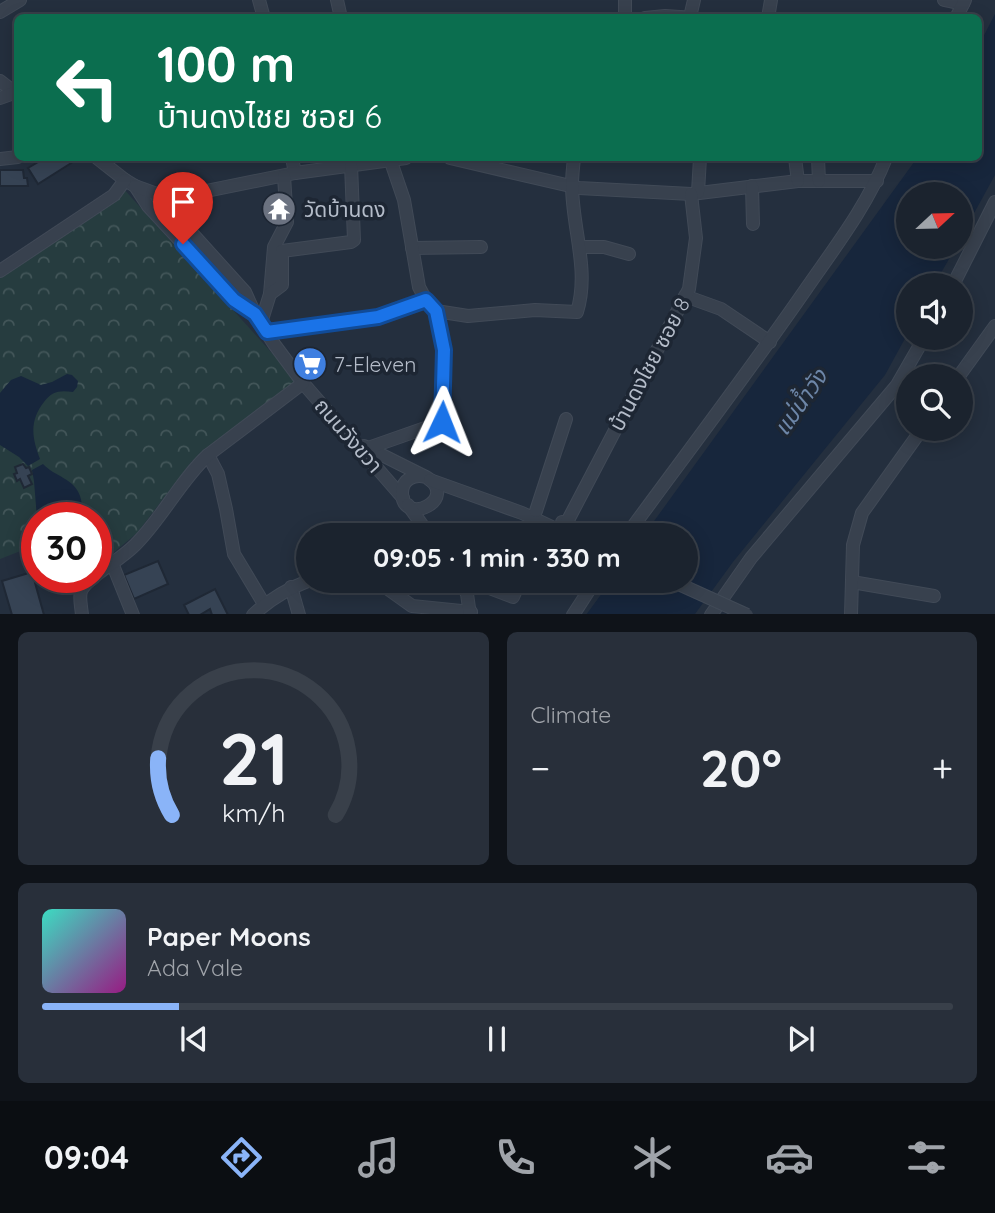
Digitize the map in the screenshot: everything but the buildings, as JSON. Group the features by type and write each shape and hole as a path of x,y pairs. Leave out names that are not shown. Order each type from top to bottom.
{"street":[{"path":"0,12 19,0"},
{"path":"944,0 964,2"},
{"name":"ถนนวังขวา","path":"101,161 130,183 234,300 261,323 303,383 362,445 421,523"},
{"path":"261,323 270,294 274,247 288,222 291,161"},
{"path":"162,200 289,175 333,163 351,165 377,161"},
{"path":"362,445 442,422 444,350 436,311 419,287 404,200 391,161"},
{"path":"463,161 579,188 694,193 798,181 877,181"},
{"path":"436,311 468,317 535,310 577,312 581,291 580,247 572,187 574,161"},
{"name":"บ้านดงไชย ซอย 8","path":"568,523 688,289 696,238 694,193 699,161"},
{"path":"795,161 798,181"},
{"path":"818,161 818,181"},
{"path":"636,523 770,342 863,206 885,161"},
{"path":"270,294 282,285 282,251 354,240 351,165"},
{"path":"0,271 130,183 157,194 245,292 261,323"},
{"path":"752,186 752,224"},
{"path":"959,273 995,202"},
{"path":"412,248 481,247"},
{"path":"580,247 604,247 629,254"},
{"path":"685,296 722,309 770,342"},
{"path":"261,323 378,317 426,300"},
{"path":"968,364 995,326"},
{"path":"710,614 751,558 897,385 917,350"},
{"path":"133,614 112,563 135,545 195,467 303,383"},
{"path":"536,511 566,419"},
{"path":"851,614 853,545 862,513 913,441"},
{"path":"362,445 428,478 436,490 430,523"},
{"path":"208,455 218,474 234,554 264,604"},
{"path":"468,493 433,501 419,509 405,501 403,487 410,478 420,475 522,513 544,523"},
{"path":"522,513 536,511 551,523"},
{"path":"852,582 934,596"},
{"path":"253,614 264,604 296,585"},
{"path":"291,587 299,614"},
{"path":"698,592 747,614"},
{"path":"79,593 82,614"},
{"path":"394,593 412,606 470,613 467,593"},
{"path":"573,614 587,593"}],"green space":[{"path":"121,186 297,381 192,461 137,533 112,554 112,502 21,502 21,551 0,559 0,275"}],"water":[{"path":"995,14 995,175 973,215 973,182 900,182 915,161 982,161 982,39"},
{"name":"แม่น้ำวัง","path":"896,187 896,259 949,259 941,273 896,273 896,350 899,350 885,375 733,562 695,614 587,614 602,593 698,593 698,523 653,523"},
{"path":"67,374 78,381 77,387 73,392 53,393 39,409 33,430 40,459 28,466 0,445 0,393 11,380 21,376 41,385"},
{"path":"43,464 69,481 77,490 81,502 36,502 32,470"}],"place":[{"name":"วัดบ้านดง","path":"279,209"},
{"name":"7-Eleven","path":"310,364"}],"route":[{"path":"183,244 234,300 255,314 267,332 378,317 426,300 439,318 444,350 442,422"}]}
